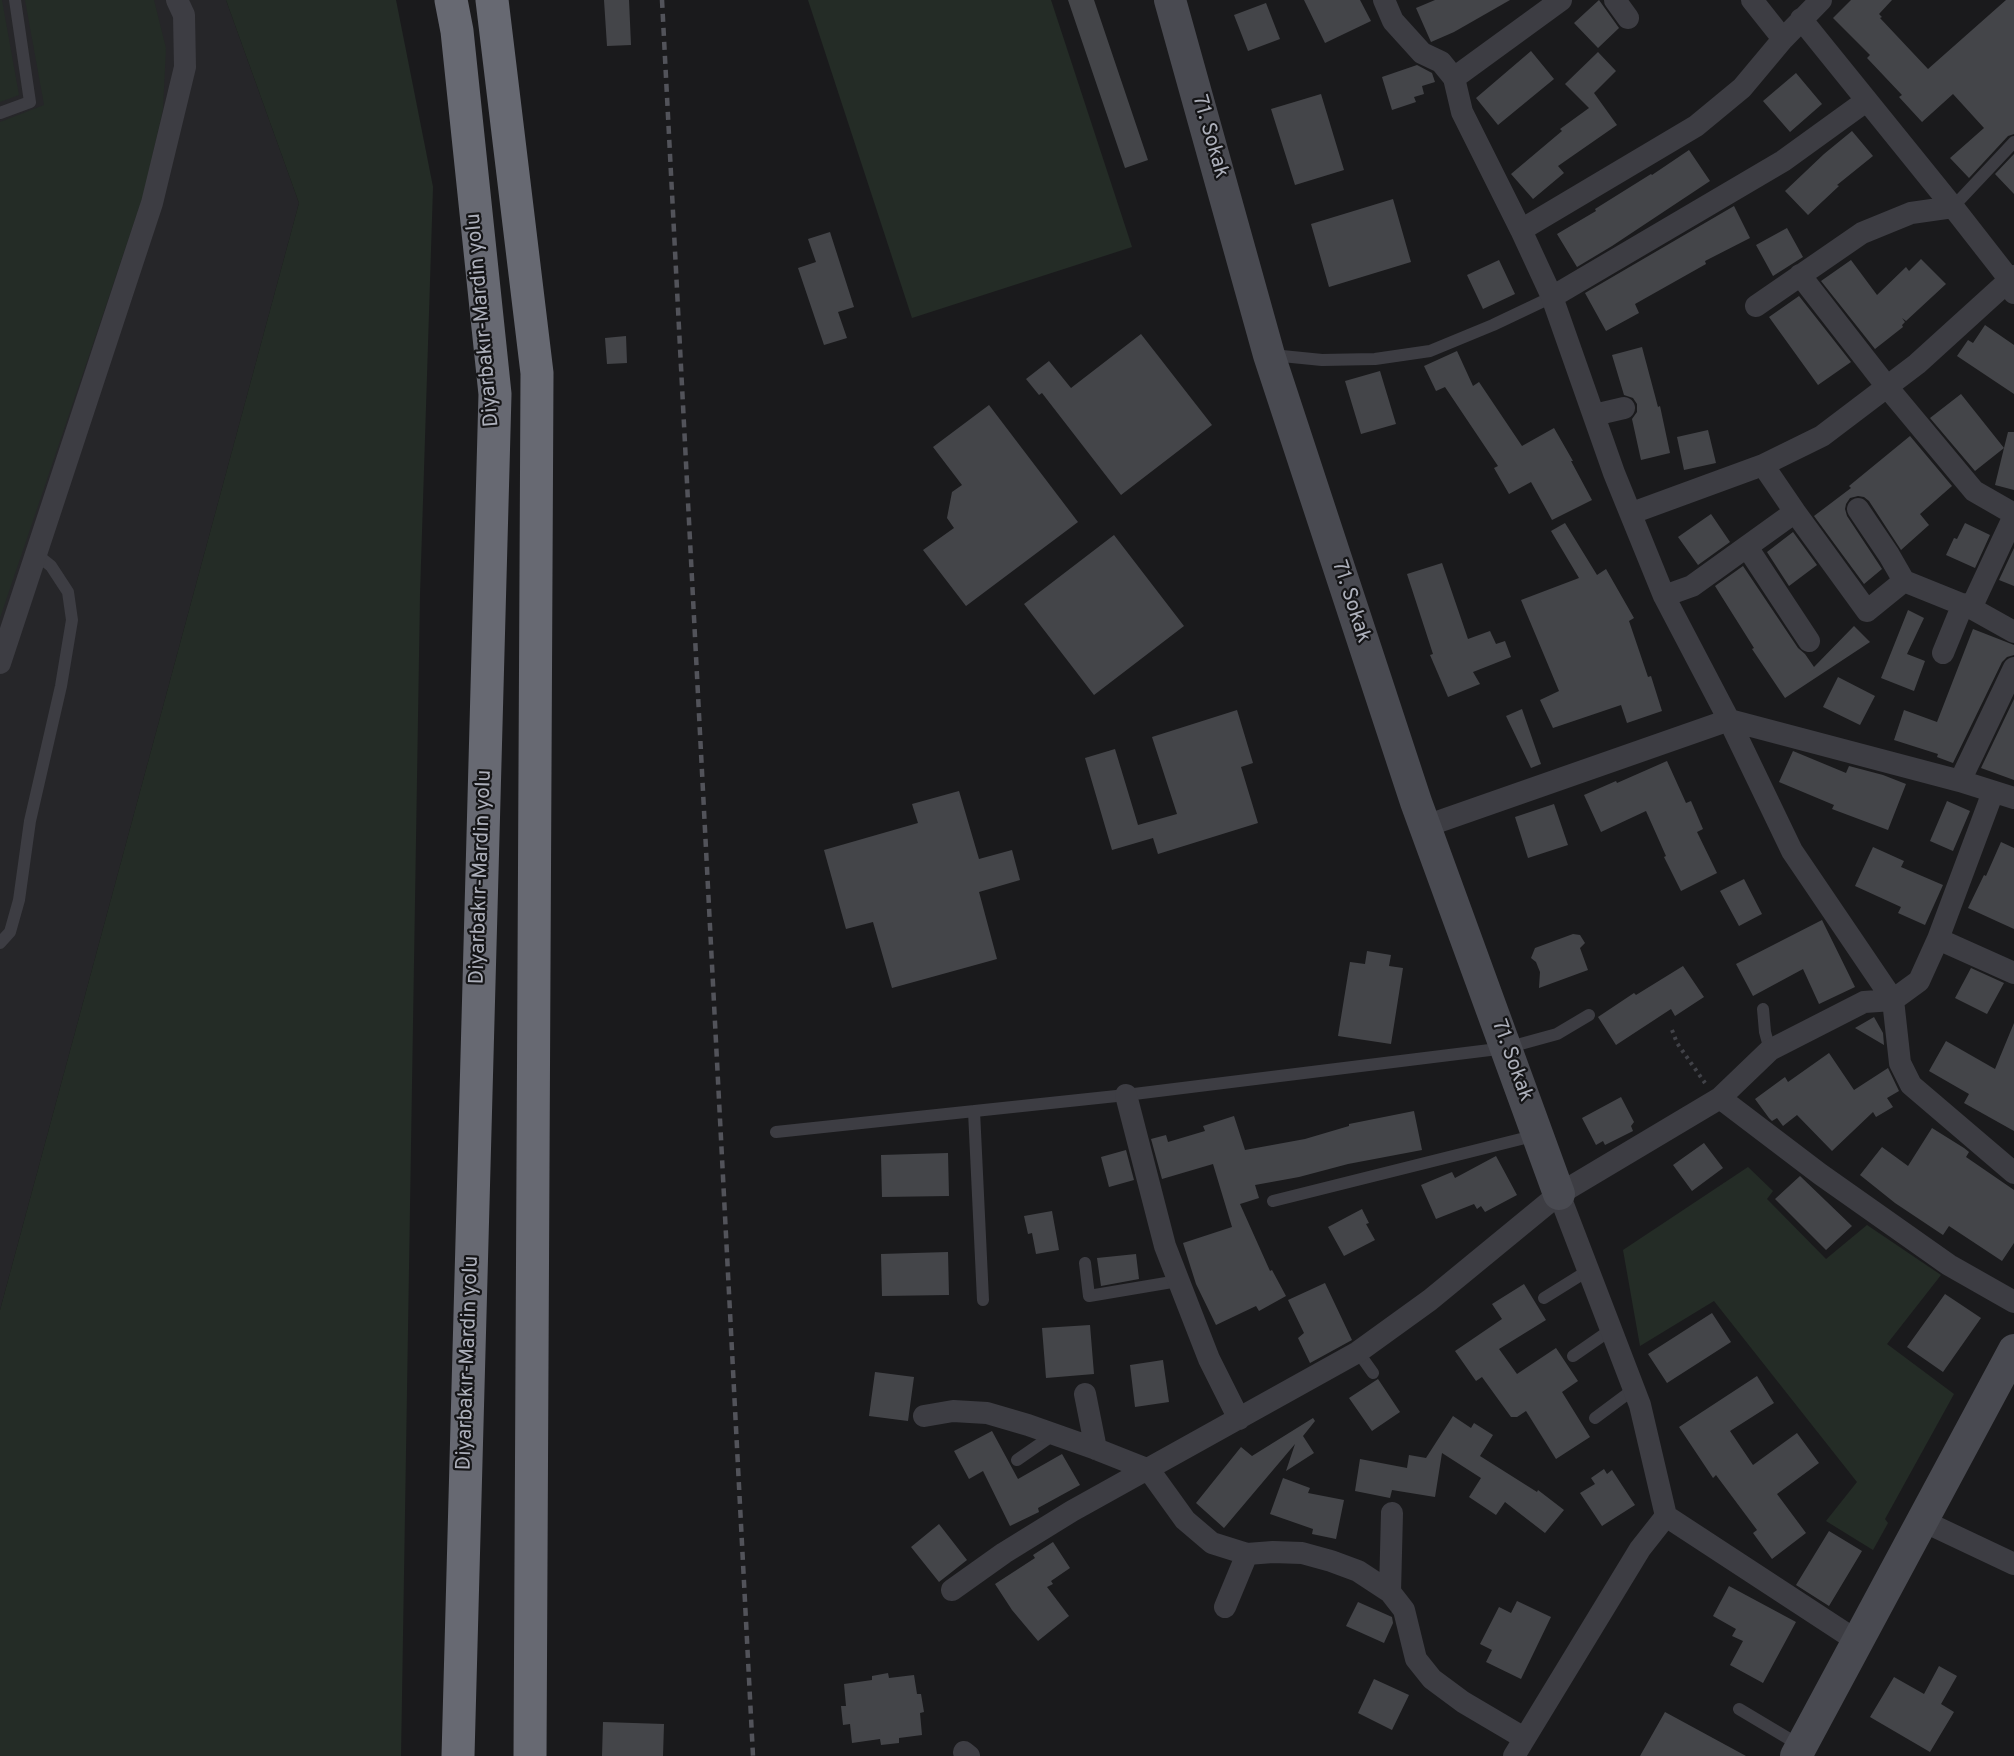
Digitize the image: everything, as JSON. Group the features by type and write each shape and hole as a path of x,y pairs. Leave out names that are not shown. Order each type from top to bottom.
{"highway":[{"name":"Diyarbakır-Mardin yolu","path":"451,0 457,31 495,394 458,1756"},
{"name":"Diyarbakır-Mardin yolu","path":"492,0 537,373 530,1756"}],"street":[{"path":"0,663 155,191 184,67 184,15 177,0"},
{"name":"71. Sokak","path":"1170,0 1269,355 1425,826 1559,1194"},
{"path":"1384,0 1393,21 1422,53 1441,62 1454,78 1462,112 1552,297 1614,472 1664,596 1729,720 1792,851 1893,1000 1900,1064 1911,1085 2014,1173"},
{"path":"1454,78 1561,0"},
{"path":"1752,0 1783,39"},
{"path":"1521,230 1696,126 1742,88 1783,39 1821,0"},
{"path":"1632,513 1763,465 1822,436 1917,364 2013,283 1801,19"},
{"path":"1552,297 1783,161 1866,101"},
{"path":"1756,306 1862,233 1911,213 1953,207"},
{"path":"1800,275 1974,491 2014,515 1943,653"},
{"path":"1594,416 1624,408"},
{"path":"1763,465 1867,610 1904,581"},
{"path":"1858,508 1904,581 1967,606 2014,632"},
{"path":"1664,596 1692,586 1795,512"},
{"path":"1747,547 1809,641"},
{"path":"1960,781 2014,668"},
{"path":"952,1590 1004,1553 1053,1523 1359,1352 1430,1300 1559,1194 1720,1098 1770,1050 1864,1002 1893,1000 1919,981 2003,795 1960,781 1729,720 1425,826"},
{"path":"1938,939 2014,973"},
{"path":"1126,1095 1165,1246 1209,1359 1239,1419"},
{"path":"1720,1098 1820,1174 1948,1265 2014,1302"},
{"path":"1559,1194 1640,1405 1666,1516 1857,1641"},
{"path":"1799,1751 2013,1355"},
{"path":"1085,1394 1096,1449"},
{"path":"924,1416 953,1411 987,1413 1096,1449 1149,1470 1185,1520 1212,1543 1246,1554 1302,1553 1358,1571 1390,1592 1404,1610 1416,1659 1432,1679 1519,1747 1640,1549 1666,1516"},
{"path":"1390,1592 1392,1514"},
{"path":"1923,1521 2014,1564"},
{"path":"1225,1607 1246,1554"}],"lane":[{"path":"0,113 30,102 15,0"},
{"path":"1953,207 2014,142"},
{"path":"1269,355 1322,360 1375,359 1430,351 1552,297"},
{"path":"0,944 10,932 19,900 30,821 61,686 72,620 68,592 51,566 36,554"},
{"path":"1763,1009 1770,1050"},
{"path":"776,1132 1126,1095 1506,1048 1557,1034 1589,1015"},
{"path":"974,1111 984,1300"},
{"path":"1273,1201 1538,1135"},
{"path":"1085,1263 1089,1296 1178,1281"},
{"path":"1544,1298 1589,1270"},
{"path":"1573,1356 1612,1329"},
{"path":"1359,1352 1373,1373"},
{"path":"1595,1418 1634,1389"},
{"path":"1017,1460 1053,1435"},
{"path":"1739,1708 1799,1751"}],"path":[{"path":"1672,1030 1677,1043 1706,1085 1720,1098"}],"shaded area":[{"path":"0,0 226,0 299,203 0,1310"},
{"path":"0,0 2,0 19,95 0,102"},
{"path":"25,0 154,0 166,48 163,109 143,196 0,618 0,122 44,105"},
{"path":"226,0 396,0 433,187 420,594 401,1756 0,1756 0,1310 299,203"},
{"path":"808,0 1051,0 1132,247 912,318"},
{"path":"1748,1167 1773,1191 1767,1199 1826,1259 1867,1225 1941,1275 1887,1344 1954,1394 1885,1519 1888,1523 1873,1550 1826,1521 1857,1482 1714,1301 1640,1346 1623,1250"}],"building":[{"path":"604,0 629,0 631,45 607,46"},
{"path":"1068,0 1094,0 1148,160 1125,168"},
{"path":"1304,0 1360,0 1371,21 1325,43"},
{"path":"1435,0 1510,0 1454,32 1431,42 1416,8"},
{"path":"1599,0 1619,28 1598,48 1574,23"},
{"path":"1851,0 1892,0 1879,14 1882,17 1880,18 1928,69 2006,0 2014,0 2014,134 2008,136 1969,178 1950,158 1984,128 1953,94 1922,122 1899,97 1902,95 1867,58 1870,55 1833,18"},
{"path":"1266,3 1280,39 1248,51 1234,15"},
{"path":"1531,51 1554,79 1498,125 1476,98"},
{"path":"1598,52 1616,71 1594,93 1617,125 1558,166 1564,173 1533,199 1511,174 1562,131 1560,129 1589,108 1565,84"},
{"path":"1417,65 1432,73 1435,82 1422,86 1424,94 1414,97 1416,102 1392,110 1382,77"},
{"path":"1796,73 1822,104 1790,132 1763,101"},
{"path":"1321,94 1344,170 1295,185 1271,109"},
{"path":"1852,131 1873,156 1837,185 1839,186 1808,215 1785,191"},
{"path":"1689,150 1710,181 1577,267 1557,234"},
{"path":"2014,154 2014,194 1995,174"},
{"path":"1393,199 1411,262 1329,287 1311,224"},
{"path":"1734,206 1750,238 1705,261 1706,264 1635,304 1639,313 1606,331 1585,293"},
{"path":"1787,228 1803,257 1773,276 1756,245"},
{"path":"830,232 854,307 838,312 847,338 824,345 798,268 816,262 808,239"},
{"path":"1921,259 1946,284 1906,321 1902,318 1905,322 1903,327 1875,349 1821,281 1851,260 1877,295 1906,267 1909,271"},
{"path":"1499,260 1515,294 1483,309 1467,275"},
{"path":"1799,296 1851,362 1818,385 1769,317"},
{"path":"1985,325 2014,345 2014,394 1957,356 1968,340 1973,343"},
{"path":"1141,334 1212,425 1121,495 1042,393 1039,395 1026,379 1049,361 1071,388"},
{"path":"626,336 627,363 607,364 605,338"},
{"path":"1642,347 1658,407 1660,406 1670,453 1641,460 1632,419 1637,412 1637,404 1633,398 1624,395 1612,355"},
{"path":"1457,351 1473,386 1479,382 1522,446 1554,428 1592,500 1552,520 1531,482 1509,494 1494,468 1498,466 1445,387 1436,391 1424,366"},
{"path":"1380,371 1396,424 1361,434 1345,381"},
{"path":"1961,394 2004,448 1975,471 1930,418"},
{"path":"989,405 1078,522 966,606 923,550 954,528 947,518 952,492 962,485 933,447"},
{"path":"1708,430 1716,463 1684,470 1677,437"},
{"path":"2008,432 2014,432 2014,490 1995,485"},
{"path":"1910,436 1952,486 1920,514 1929,525 1901,550 1869,501 1858,496 1850,498 1845,509 1847,516 1882,569 1864,584 1814,516 1851,488 1849,486"},
{"path":"1711,514 1730,542 1698,565 1678,537"},
{"path":"1565,523 1597,575 1606,569 1634,618 1629,621 1662,711 1627,723 1621,705 1553,728 1540,700 1559,691 1521,600 1579,578 1551,531"},
{"path":"1965,523 1990,535 1975,568 1946,555 1954,538 1957,539"},
{"path":"1793,532 1817,565 1789,586 1767,552"},
{"path":"1114,535 1184,626 1094,695 1024,604"},
{"path":"2014,548 2014,586 1999,580"},
{"path":"1442,563 1468,639 1490,631 1496,644 1505,641 1511,657 1473,672 1480,684 1448,697 1430,655 1433,654 1407,574"},
{"path":"1743,566 1798,648 1814,667 1854,626 1870,642 1785,698 1752,649 1754,648 1715,586"},
{"path":"1908,610 1924,618 1907,654 1925,661 1914,691 1881,678"},
{"path":"1973,629 2014,645 2014,655 2002,662 1953,763 1937,757 1938,754 1894,740 1904,710 1937,722"},
{"path":"1838,677 1875,696 1860,725 1823,707"},
{"path":"2014,699 2014,780 1981,768"},
{"path":"1522,709 1541,764 1531,768 1506,716"},
{"path":"1237,710 1253,763 1241,767 1258,823 1158,854 1153,838 1112,850 1085,758 1115,749 1138,825 1177,814 1152,737"},
{"path":"1793,751 1846,773 1849,766 1906,784 1888,830 1832,809 1834,805 1779,782"},
{"path":"1667,761 1686,803 1691,801 1703,829 1697,832 1717,873 1681,891 1664,857 1666,856 1646,811 1601,832 1584,795"},
{"path":"959,791 979,859 1012,850 1020,880 979,892 997,959 892,988 873,922 846,929 824,850 918,823 912,804"},
{"path":"1947,801 1970,811 1953,851 1930,841"},
{"path":"1554,804 1568,845 1528,858 1515,817"},
{"path":"2001,842 2014,848 2014,929 1968,908"},
{"path":"1873,847 1904,861 1901,867 1943,885 1925,925 1898,913 1901,907 1855,886"},
{"path":"1744,879 1762,914 1739,926 1720,891"},
{"path":"1822,920 1855,987 1819,1004 1803,969 1753,996 1736,964"},
{"path":"1573,934 1580,935 1585,943 1580,948 1588,970 1539,988 1540,972 1536,962 1531,958 1535,948"},
{"path":"1367,951 1391,955 1389,966 1403,968 1391,1044 1338,1036 1350,962 1365,964"},
{"path":"1683,966 1704,997 1675,1016 1671,1009 1616,1045 1598,1017 1634,993 1636,995"},
{"path":"1971,968 2004,983 1987,1014 1955,998"},
{"path":"1874,1017 1883,1033 1884,1045 1855,1028"},
{"path":"2014,1023 2014,1131 1964,1103 1969,1094 1929,1071 1946,1041 1995,1069"},
{"path":"1829,1053 1854,1090 1888,1068 1899,1091 1887,1098 1893,1107 1876,1117 1873,1112 1832,1151 1797,1115 1783,1126 1777,1118 1772,1121 1755,1099 1785,1077 1788,1082"},
{"path":"1621,1097 1634,1122 1631,1126 1633,1131 1605,1145 1603,1141 1596,1145 1582,1118"},
{"path":"1414,1111 1422,1150 1255,1185 1259,1198 1240,1204 1270,1271 1272,1270 1286,1296 1259,1311 1256,1306 1216,1325 1196,1284 1183,1243 1232,1227 1213,1164 1162,1179 1151,1139 1166,1135 1168,1142 1205,1131 1203,1126 1234,1116 1245,1150 1305,1139 1349,1126 1349,1124"},
{"path":"1932,1128 1964,1148 1969,1152 1966,1157 2014,1190 2014,1243 2002,1261 1949,1226 1943,1235 1895,1203 1860,1175 1882,1147 1908,1166"},
{"path":"1704,1143 1723,1168 1692,1191 1673,1165"},
{"path":"1126,1150 1134,1180 1109,1187 1101,1157"},
{"path":"948,1153 949,1196 882,1197 881,1155"},
{"path":"1496,1156 1517,1195 1485,1212 1481,1206 1477,1209 1474,1204 1436,1219 1421,1185 1452,1172 1455,1178"},
{"path":"1800,1176 1852,1226 1826,1250 1775,1199"},
{"path":"1362,1209 1369,1223 1366,1224 1375,1240 1344,1256 1328,1227"},
{"path":"1052,1211 1059,1250 1036,1254 1032,1233 1028,1234 1024,1216"},
{"path":"948,1252 949,1295 882,1296 881,1254"},
{"path":"1136,1254 1139,1279 1101,1286 1097,1258"},
{"path":"1325,1283 1352,1340 1310,1363 1298,1338 1304,1333 1288,1300"},
{"path":"1524,1284 1546,1320 1499,1349 1517,1374 1556,1348 1578,1381 1562,1392 1590,1437 1556,1459 1526,1411 1517,1417 1511,1417 1482,1377 1476,1381 1455,1351 1502,1319 1492,1304"},
{"path":"1945,1294 1981,1318 1943,1372 1907,1347"},
{"path":"1712,1313 1731,1342 1667,1383 1648,1354"},
{"path":"1090,1325 1094,1374 1046,1378 1042,1328"},
{"path":"1163,1360 1169,1402 1135,1407 1130,1365"},
{"path":"875,1372 914,1377 908,1421 869,1416"},
{"path":"1757,1376 1774,1403 1730,1431 1753,1465 1797,1433 1819,1463 1777,1494 1806,1533 1772,1559 1753,1533 1757,1530 1716,1475 1713,1478 1679,1427"},
{"path":"1378,1379 1400,1412 1372,1431 1349,1398"},
{"path":"1453,1416 1471,1428 1474,1423 1493,1435 1480,1456 1537,1492 1538,1490 1564,1510 1545,1533 1505,1502 1496,1515 1469,1497 1481,1478 1442,1453 1435,1497 1392,1490 1390,1498 1355,1491 1360,1459 1407,1468 1409,1455 1426,1458"},
{"path":"1313,1418 1315,1421 1303,1436 1314,1453 1286,1471 1295,1444 1224,1528 1196,1503 1241,1447 1252,1456"},
{"path":"992,1431 1018,1479 1062,1454 1080,1485 1038,1508 1039,1512 1010,1526 983,1471 969,1479 954,1451"},
{"path":"1604,1469 1607,1474 1612,1470 1635,1505 1602,1526 1580,1493 1595,1484 1591,1478"},
{"path":"1283,1478 1310,1488 1308,1493 1344,1500 1336,1539 1312,1534 1313,1529 1270,1514"},
{"path":"939,1524 967,1560 939,1582 911,1547"},
{"path":"1829,1531 1862,1551 1829,1606 1796,1585"},
{"path":"1053,1542 1070,1568 1051,1581 1053,1584 1047,1587 1069,1616 1038,1641 1012,1610 995,1584 1035,1558 1033,1555"},
{"path":"1729,1586 1796,1622 1763,1683 1730,1665 1743,1641 1732,1636 1736,1629 1713,1616"},
{"path":"1517,1601 1551,1617 1521,1679 1486,1662 1492,1650 1480,1644 1499,1607 1511,1613"},
{"path":"1358,1602 1392,1617 1393,1623 1384,1643 1346,1626"},
{"path":"1939,1666 1957,1676 1941,1704 1954,1712 1930,1752 1870,1717 1894,1677 1924,1694"},
{"path":"888,1673 889,1678 914,1675 917,1694 921,1694 924,1712 920,1713 922,1735 899,1738 899,1743 881,1745 880,1739 852,1743 850,1724 843,1725 841,1706 846,1706 844,1684 872,1680 872,1676"},
{"path":"1374,1679 1409,1695 1392,1730 1358,1713"},
{"path":"1665,1712 1746,1756 1640,1756"},
{"path":"603,1722 664,1724 663,1756 602,1756"}],"railway":[{"path":"662,0 753,1756"}]}
